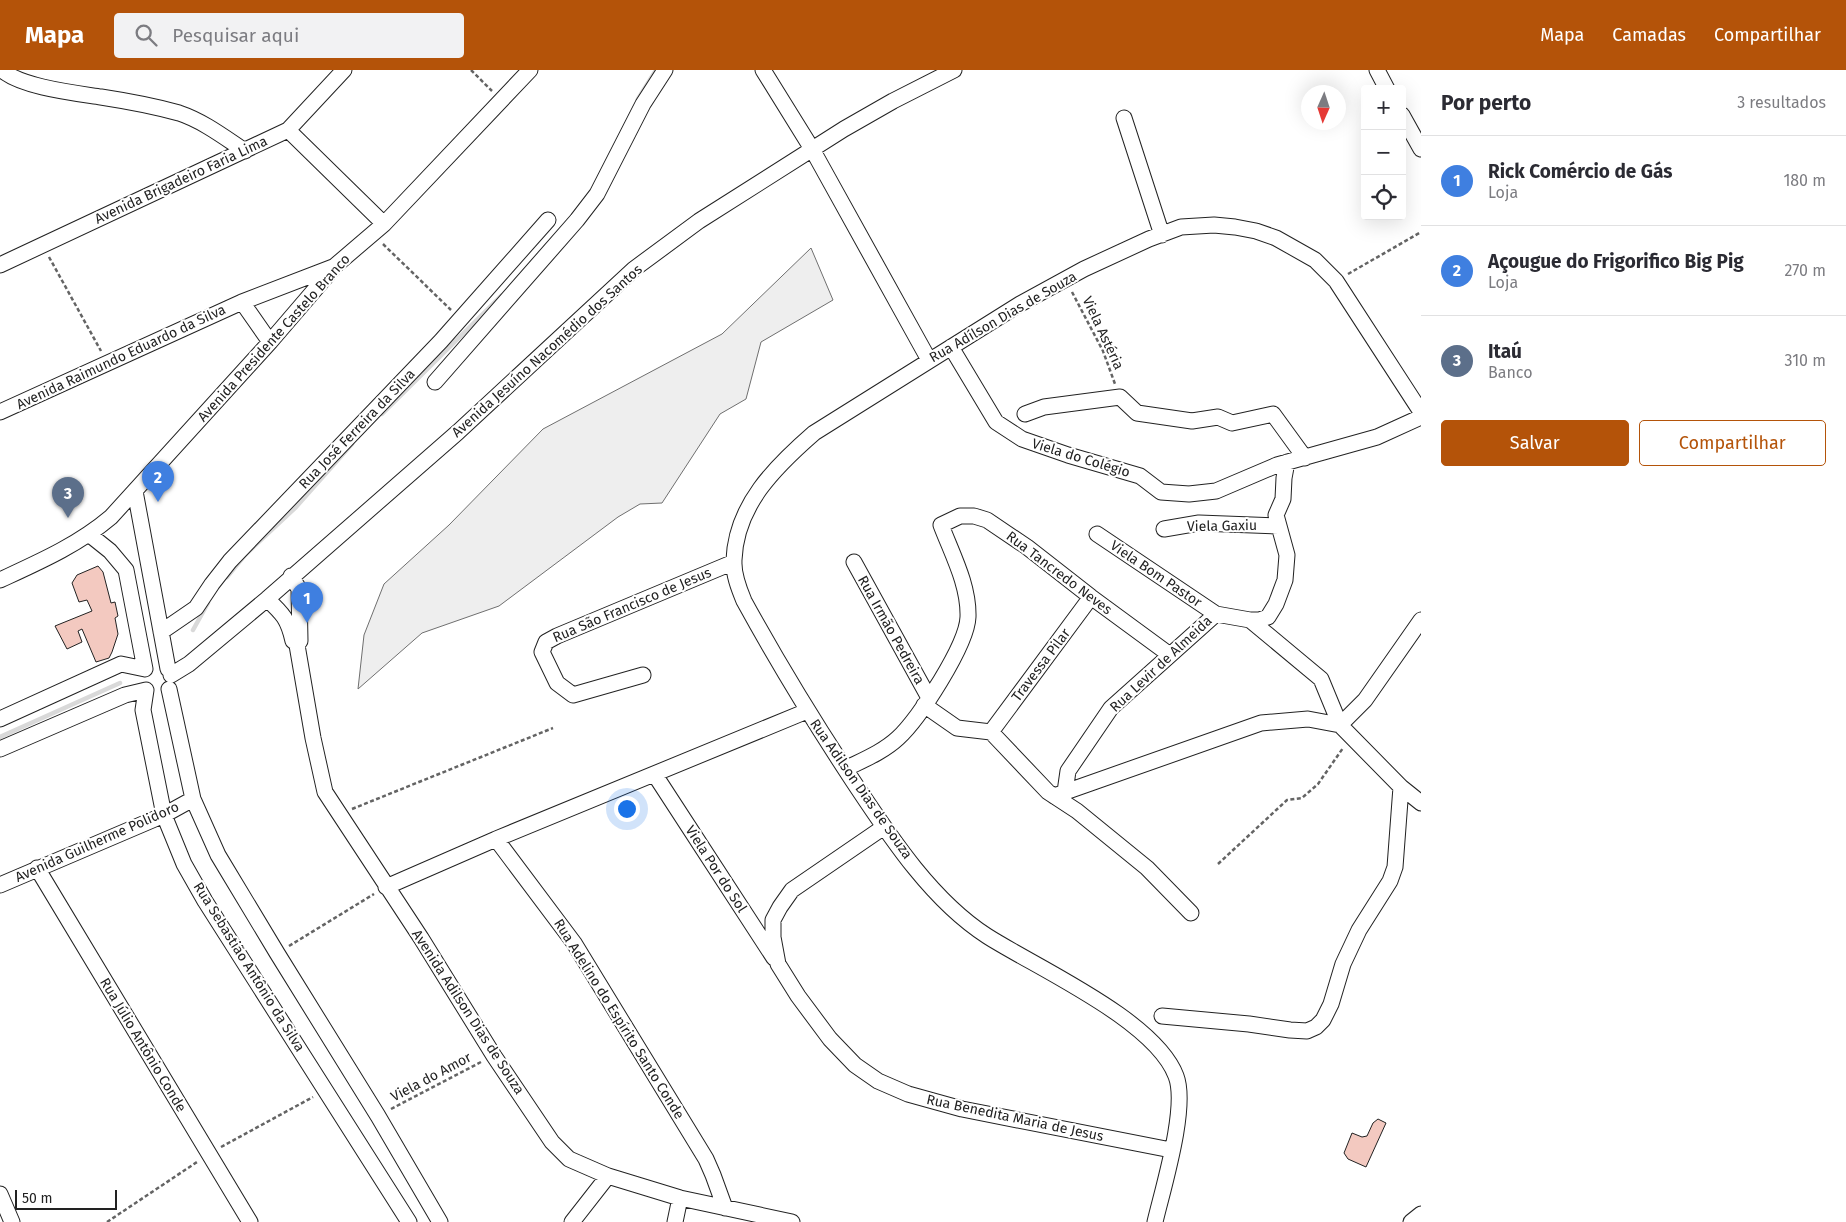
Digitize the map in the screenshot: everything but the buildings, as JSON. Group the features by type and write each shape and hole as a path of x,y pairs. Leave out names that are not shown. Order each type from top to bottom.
{"street":[{"path":"2,70 19,80 27,82 180,113 202,122 245,151"},
{"name":"Avenida Brigadeiro Faria Lima","path":"0,265 288,130 344,70"},
{"name":"Avenida Presidente Castelo Branco","path":"0,580 66,548 90,534 111,517 270,342 336,265 378,229 530,70"},
{"name":"Rua José Ferreira da Silva","path":"435,382 571,227 597,194 643,104 665,70"},
{"path":"763,70 812,149 929,360"},
{"name":"Avenida Jesuíno Nacomédio dos Santos","path":"169,677 189,664 267,599 458,432 634,269 699,220 812,149 892,101 954,70"},
{"path":"1377,70 1385,85"},
{"path":"1124,118 1162,235"},
{"path":"1406,122 1421,148"},
{"path":"288,130 378,229"},
{"name":"Rua José Ferreira da Silva","path":"160,632 196,608 230,561 460,319 548,220"},
{"name":"Rua Adílson Dias de Souza","path":"734,562 741,522 747,508 762,484 785,458 814,433 1020,304 1066,279 1181,228 1214,225 1256,231 1294,247 1316,260 1336,281 1421,412"},
{"name":"Avenida Raimundo Eduardo da Silva","path":"0,412 242,302 336,265"},
{"name":"Avenida Raimundo Eduardo da Silva","path":"242,302 270,342"},
{"name":"Viela do Colégio","path":"951,347 996,422 1022,439 1068,455 1140,476 1161,492 1189,494 1216,491 1282,464 1377,437 1421,417"},
{"path":"1025,414 1044,407 1120,397 1137,413 1192,421 1218,417 1232,423 1273,414 1305,458"},
{"path":"1216,614 1259,620 1268,617 1276,604 1285,580 1288,555 1276,515 1283,499 1284,478 1282,464"},
{"path":"135,491 160,632 193,799 218,855 378,1116 440,1222"},
{"name":"Rua Tancredo Neves","path":"927,701 954,656 966,628 968,618 963,584 940,525 960,516 974,516 987,520 1027,547 1170,655"},
{"name":"Viela Gaxiu","path":"1164,529 1199,524 1279,526"},
{"path":"90,534 110,551 126,570 145,669 141,679 142,684 152,694 162,694 169,677"},
{"name":"Viela Bom Pastor","path":"1097,534 1216,614"},
{"name":"Rua São Francisco de Jesus","path":"643,675 573,694 557,683 542,652 546,642 557,636 734,562"},
{"name":"Rua Adilson Dias de Souza","path":"734,562 737,583 744,601 807,711 884,827 933,889 957,912 985,934 1130,1022 1149,1038 1166,1057 1176,1077 1179,1093 1179,1111 1172,1150"},
{"name":"Rua Irmão Pedreira","path":"854,562 927,701"},
{"name":"Avenida Adilson Dias de Souza","path":"292,576 298,589 300,641 297,646"},
{"name":"Travessa Pilar","path":"991,732 1091,597"},
{"name":"Avenida Adilson Dias de Souza","path":"267,599 289,623 293,641 297,646 313,738 325,792 421,938 494,1056 552,1142 561,1152 577,1164 608,1176 680,1198 792,1222"},
{"name":"Rua Levir de Almeida","path":"1059,794 1068,771 1112,708 1216,614"},
{"path":"1250,620 1321,679 1340,726 1401,787 1421,803"},
{"path":"1340,726 1381,678 1421,620"},
{"path":"0,719 121,664 145,669 159,664 169,677"},
{"path":"0,749 124,695 146,690"},
{"name":"Rua Sebastião Antônio da Silva","path":"146,690 142,710 164,815 184,864 409,1222"},
{"path":"845,769 881,751 897,739 912,724 927,701 957,728 991,732 1048,792 1059,794 1261,723 1308,719 1340,726"},
{"path":"386,887 496,839 807,711"},
{"name":"Viela Por do Sol","path":"655,775 778,964"},
{"path":"1162,1016 1249,1024 1290,1030 1307,1030 1316,1027 1323,1020 1332,1004 1343,964 1358,930 1390,881 1395,867 1401,787"},
{"path":"1059,794 1147,868 1191,913"},
{"name":"Avenida Guilherme Polidoro","path":"0,885 164,815 193,799"},
{"name":"Rua Benedita Maria de Jesus","path":"884,827 792,890 780,906 773,920 774,944 778,964 798,996 830,1039 855,1065 878,1081 908,1094 962,1109 1172,1150"},
{"name":"Rua Adelino do Espírito Santo Conde","path":"496,839 574,943 706,1159 714,1175 725,1208"},
{"name":"Rua Júlio Antônio Conde","path":"37,868 250,1222"},
{"path":"1154,1222 1172,1150"},
{"path":"572,1222 608,1176"},
{"path":"0,1194 12,1222"},
{"path":"675,1222 680,1198"},
{"path":"1411,1222 1421,1214"}],"path":[{"path":"472,70 500,100"},
{"path":"378,229 460,319"},
{"path":"1336,281 1421,232"},
{"path":"43,245 108,363"},
{"name":"Viela Astéria","path":"1066,279 1103,351 1120,397"},
{"path":"339,815 554,728"},
{"path":"1218,864 1287,800 1302,798 1318,784 1351,737"},
{"path":"277,953 386,887"},
{"name":"Viela do Amor","path":"378,1116 494,1056"},
{"path":"107,1222 208,1154 326,1089"}],"shaded area":[{"path":"811,248 833,300 761,342 746,399 720,414 662,503 640,504 618,517 499,606 422,633 358,689 364,635 384,584 449,525 543,429 722,334"}],"waterway":[{"path":"638,99 656,70"},
{"path":"382,414 501,296"},
{"path":"227,577 245,555 296,507 352,444"},
{"path":"193,630 208,603"},
{"path":"0,737 120,683"}],"place":[{"name":"Açougue do Frigorifico Big Pig","path":"158,502"},
{"name":"Itaú","path":"68,518"},
{"name":"Rick Comércio de Gás","path":"307,623"}]}
